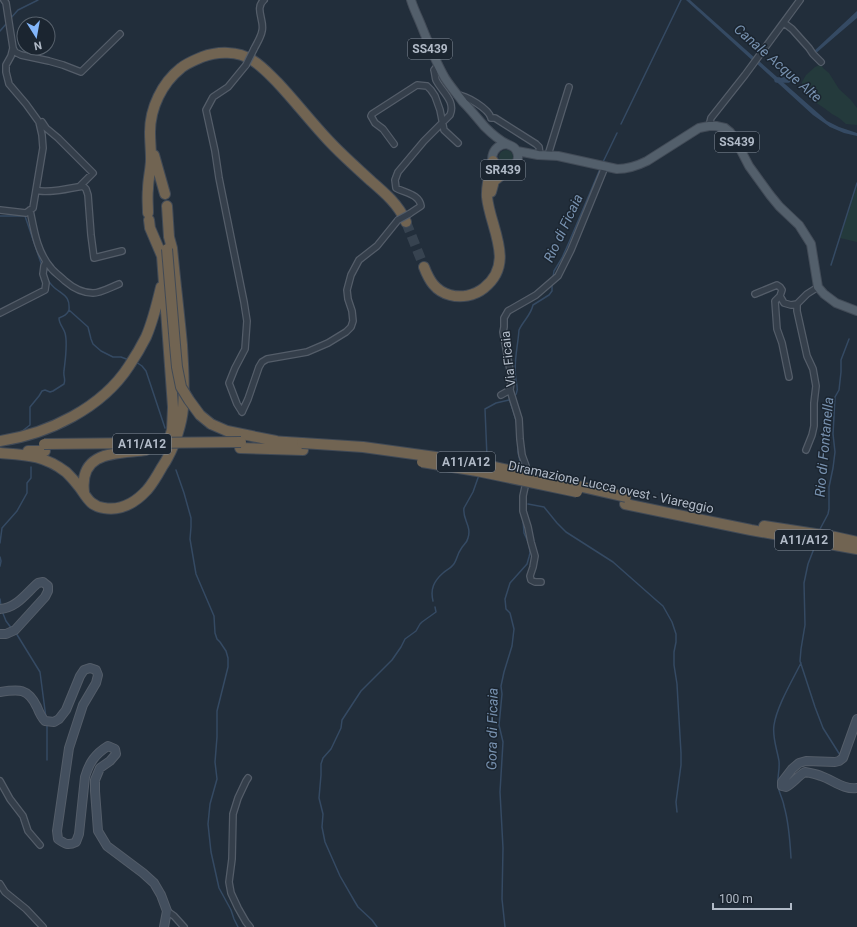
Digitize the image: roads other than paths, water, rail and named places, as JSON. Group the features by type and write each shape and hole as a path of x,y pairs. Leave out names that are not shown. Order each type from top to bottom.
{"highway":[{"path":"162,467 172,430 173,407 163,293 164,277 162,256 150,228 148,189 151,160 150,132 154,105 164,86 176,73 192,62 205,56 218,53 230,53 246,57 258,64 283,88 329,141 388,196 402,213 404,218"},
{"path":"151,143 165,194"},
{"path":"424,267 430,281 434,286 440,291 451,295 463,296 474,294 487,286 493,279 499,264 500,254 487,198 488,177 493,157"},
{"path":"489,206 494,181 507,170"},
{"path":"0,452 32,456 48,461 66,472 77,483 88,500 102,508 124,507 143,494 154,481 168,457 178,434 183,409 184,374 181,334 172,248 169,237 167,206"},
{"path":"169,237 167,249 177,367 181,387 200,415 211,424 227,431 276,441"},
{"path":"0,441 31,435 47,429 81,411 100,397 117,381 129,366 146,336 163,293"},
{"name":"Diramazione Lucca ovest - Viareggio","path":"0,445 44,448 146,450 240,445 276,441 303,447"},
{"name":"Diramazione Lucca ovest - Viareggio","path":"0,452 44,448 240,445 363,447 495,467 626,500 857,550"},
{"path":"84,494 84,477 87,469 95,460 109,454 146,450"},
{"name":"Diramazione Lucca ovest - Viareggio","path":"752,527 857,542"}],"main road":[{"name":"SS439","path":"411,0 430,48 445,79 486,128 507,144"},
{"name":"SS439","path":"517,151 558,156 622,169 639,166 700,128 716,126 725,128 735,139 749,166 770,195 799,225 811,244 818,287"},
{"name":"SR439","path":"486,128 492,142 495,165 502,170 507,170 516,164 542,155"},
{"name":"SR439","path":"493,157 499,146 507,144 513,146 517,151 518,158 516,164"},
{"path":"818,287 824,294 836,303 857,311"}],"street":[{"path":"0,210 26,213 33,208 43,148 39,122 26,104 8,84 6,65 13,48 6,3 4,0"},
{"path":"264,0 261,2 259,7 263,25 262,32 246,65 228,87 213,97 206,110 247,321 245,348 234,368 229,383 237,404 242,412 262,362 267,359 307,352 334,339 351,328 353,321 352,311 347,290 351,275 359,260 377,246 404,218 420,206 420,202 414,196 396,188 395,180 398,172 424,141 450,116 452,111 451,102 436,78 434,70 438,65"},
{"path":"709,126 711,118 756,61 800,0"},
{"path":"784,22 821,62"},
{"path":"13,48 21,55 49,60 81,72 120,34"},
{"path":"394,144 383,129 375,123 371,116 417,85 426,86 431,90 440,110 444,130 458,143"},
{"path":"542,155 569,87"},
{"path":"457,95 463,95 482,107 490,114 491,118"},
{"path":"491,118 495,118 533,142 539,147 542,155"},
{"path":"486,128 491,118"},
{"path":"42,122 46,128 93,173 80,186"},
{"name":"Via Ficaia","path":"526,466 522,455 519,419 512,395 510,370 503,332 504,318 508,311 536,295 558,276 571,250 605,166"},
{"path":"36,190 47,191 83,186 88,195 94,258 122,251"},
{"path":"30,210 36,238 46,262 70,286 82,291 93,293 119,284"},
{"path":"0,313 45,290 46,283 44,266 46,262"},
{"path":"755,294 778,286 782,290 780,296 775,301 776,329 782,343 789,378"},
{"path":"780,296 784,303 791,305 797,304 807,294 818,287"},
{"path":"797,304 797,311 807,356 813,369 816,386 812,436 806,450"},
{"path":"501,396 512,395"},
{"path":"525,487 523,496 523,511 535,556 530,576 531,580 541,582"},
{"path":"0,634 6,634 13,631 45,597 48,591 48,586 43,582 38,583 16,604 6,609 2,609"},
{"path":"0,692 19,690 27,693 33,699 42,718 47,721 54,722 59,719 66,710 84,670 90,668 96,670 98,675 96,683 83,705 69,748 57,831 58,839 65,844 76,842 79,834 87,769 93,758 100,751 108,746 115,749 116,754 110,761 100,768 95,780 98,831 107,846 143,872 154,883 161,895 167,911 164,927"},
{"path":"857,719 843,758 835,762 806,761 799,763 792,769 782,782 782,786 786,787 805,772 822,776 845,787 852,789 857,788"},
{"path":"248,778 238,798 233,814 232,859 229,882 231,892 238,908 250,927"},
{"path":"0,781 10,799 23,816 28,832 40,845"},
{"path":"0,884 5,892 26,909 43,927"},
{"path":"167,911 184,927"}],"water":[{"path":"686,0 690,0 755,58 753,61"},
{"path":"857,11 857,18 815,54 813,52"},
{"path":"759,61 827,121 857,133 857,136 844,133 830,127 813,115 756,63"}],"waterway":[{"path":"10,19 18,10 38,0"},
{"name":"Rio di Ficaia","path":"621,124 681,0"},
{"path":"0,31 7,23"},
{"name":"Canale Acque Alte","path":"777,80 788,80 792,77"},
{"name":"Rio di Ficaia","path":"603,162 617,133"},
{"name":"Rio di Ficaia","path":"553,277 554,271 562,258 600,169"},
{"name":"Rio di Fontanella","path":"831,265 857,183"},
{"path":"0,216 25,216 42,266"},
{"path":"47,279 53,287 68,299 69,310 88,327 93,344 101,351 113,357 121,357 129,360"},
{"name":"Rio di Ficaia","path":"514,397 517,391 515,367 519,330 531,312 533,305 549,295 552,291 552,283"},
{"path":"21,432 30,425 30,407 42,391 45,390 50,392 64,384 66,342 65,333 59,318 65,315 69,310"},
{"name":"Rio di Fontanella","path":"819,531 829,509 829,487 835,452 833,434 835,397 839,390 841,360 849,339"},
{"path":"136,362 146,371 165,428"},
{"name":"Gora di Ficaia","path":"509,399 517,424"},
{"path":"485,461 487,457 485,409 496,403 509,400"},
{"name":"Gora di Ficaia","path":"518,446 522,470"},
{"path":"0,543 2,528 17,511 27,493 27,483 31,478 31,467"},
{"path":"176,470 191,518 190,539 196,574 214,616 215,633 217,639 226,651 228,658 228,667 217,711 215,762 217,779 210,804 208,824 211,852 219,888 238,927"},
{"path":"433,601 432,589 435,582 444,572 451,568 466,543 469,530 464,516 464,508 473,492 479,475"},
{"path":"528,504 544,507 566,532 613,562 663,606 672,622 676,634 674,665 677,684 681,753 681,765 676,802 677,812"},
{"name":"Gora di Ficaia","path":"505,927 502,899 503,848 500,792 503,742 499,725 502,694 501,686 512,646 514,629 510,613 506,609 505,599 510,583 527,564 530,553 529,544 524,533 523,520"},
{"name":"Rio di Fontanella","path":"815,546 808,564 804,583 805,625 800,661 823,728 840,755"},
{"path":"0,557 0,566"},
{"path":"0,599 1,606"},
{"path":"377,927 358,907 340,876 325,842 322,827 323,814 319,798 321,764 323,758 331,749 341,728 342,720 361,691 392,660 405,639 416,631 422,622 436,612 435,607"},
{"path":"2,611 6,621 12,629"},
{"path":"16,633 40,672 46,718"},
{"name":"Rio di Fontanella","path":"791,858 787,819 778,786 779,761 774,738 774,725 781,702 801,663"},
{"path":"47,724 47,760"}],"tunnel":[{"path":"406,222 424,267"}]}
